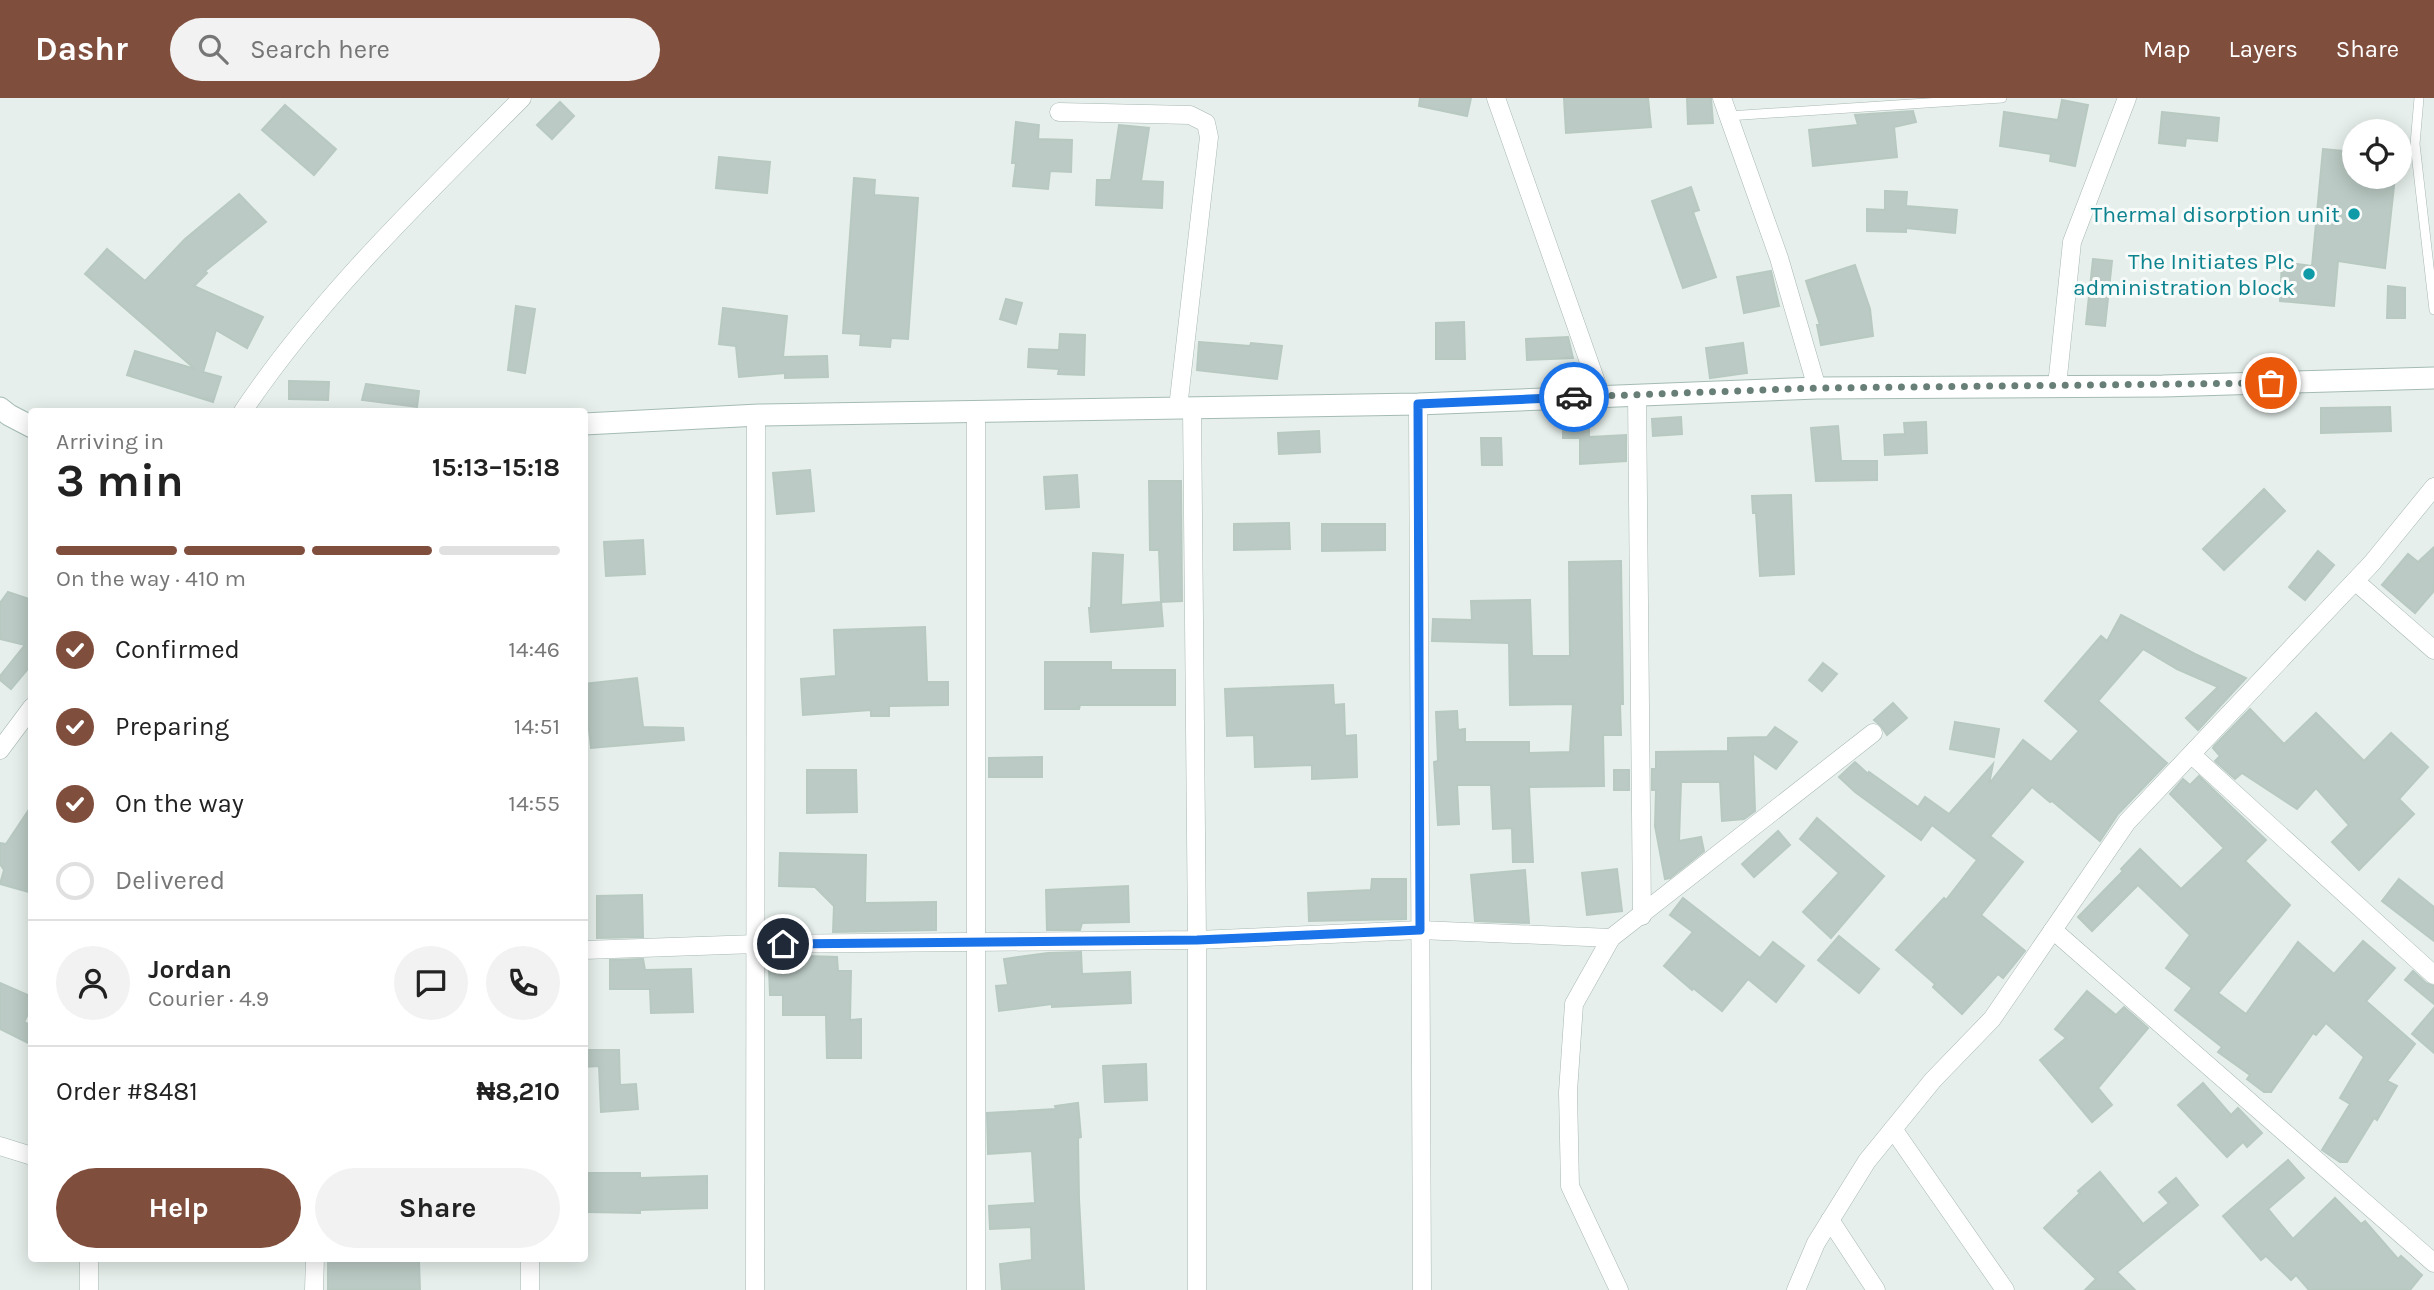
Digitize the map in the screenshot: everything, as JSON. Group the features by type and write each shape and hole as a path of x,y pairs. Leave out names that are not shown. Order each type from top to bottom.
{"street":[{"path":"245,408 274,364 344,282 522,98"},
{"path":"1496,98 1601,396"},
{"path":"1722,98 1779,258 1817,388"},
{"path":"2057,386 2072,242 2127,98"},
{"path":"1059,112 1190,115 1206,123 1209,137 1185,408 1197,940 1197,1290"},
{"path":"588,424 757,415 1418,404 1817,388 2163,386 2434,378"},
{"path":"1637,395 1642,916"},
{"path":"1418,404 1423,1290"},
{"path":"0,408 28,425"},
{"path":"976,411 976,1290"},
{"path":"755,1290 757,415"},
{"path":"1796,1290 1816,1243 1867,1161 1933,1080 1992,1019 2127,822 2355,581 2434,487"},
{"path":"2355,581 2434,650"},
{"path":"0,750 28,712"},
{"path":"1619,1290 1570,1186 1568,1092 1574,1004 1611,938 1873,733"},
{"path":"2192,755 2434,975"},
{"path":"588,950 756,944 1197,940 1420,930 1611,938"},
{"path":"2053,930 2434,1263"},
{"path":"1894,1129 2005,1290"},
{"path":"0,1146 28,1155"},
{"path":"1830,1220 1876,1290"},
{"path":"89,1262 89,1290"},
{"path":"314,1290 315,1262"},
{"path":"530,1262 530,1290"}],"lane":[{"path":"1728,116 2002,98"},
{"path":"2418,98 2415,144 2434,310"}],"building":[{"path":"1420,98 1471,98 1467,116 1419,106"},
{"path":"1564,98 1648,98 1651,127 1566,133"},
{"path":"1687,98 1711,98 1713,123 1688,124"},
{"path":"2062,100 2088,105 2075,166 2050,161 2051,154 2000,146 2004,112 2058,120"},
{"path":"560,102 574,116 552,139 537,125"},
{"path":"285,105 336,149 314,175 262,130"},
{"path":"1913,111 1916,122 1894,127 1897,157 1813,166 1809,130 1858,125 1855,115"},
{"path":"2162,112 2219,118 2217,141 2186,138 2185,146 2159,143"},
{"path":"1016,122 1039,125 1038,139 1072,140 1071,172 1050,171 1048,189 1013,186"},
{"path":"1119,125 1149,128 1141,181 1163,182 1162,208 1096,205 1097,180 1111,180"},
{"name":"Thermal disorption unit","path":"2323,149 2342,151 2342,189 2394,189 2385,268 2338,261 2334,306 2280,301 2282,262 2312,266"},
{"path":"719,157 770,162 767,193 716,188"},
{"path":"854,178 875,180 874,195 918,198 908,339 891,338 890,347 860,345 861,334 843,333"},
{"path":"1691,187 1699,210 1693,212 1716,277 1683,288 1652,201"},
{"path":"1885,191 1907,192 1906,206 1957,210 1955,233 1906,228 1906,232 1867,231 1867,209 1885,210"},
{"path":"239,194 266,222 205,271 207,273 194,286 263,317 247,348 216,330 203,372 221,377 213,402 127,375 135,351 195,369 85,274 107,249 145,281 185,239"},
{"path":"2093,259 2112,261 2105,326 2086,324"},
{"path":"1855,265 1870,309 1873,336 1821,345 1817,325 1820,325 1806,281"},
{"path":"1771,271 1779,306 1744,313 1737,277"},
{"path":"2388,286 2405,288 2405,318 2387,318"},
{"path":"1006,299 1022,303 1016,324 1000,319"},
{"path":"516,306 535,309 525,373 508,370"},
{"path":"723,308 787,316 783,357 827,356 828,377 785,378 785,373 739,377 736,346 719,344"},
{"path":"1464,322 1465,359 1436,359 1436,323"},
{"path":"1060,334 1085,335 1084,375 1058,374 1059,369 1028,367 1029,349 1059,350"},
{"path":"1568,337 1573,358 1527,360 1526,339"},
{"path":"1199,342 1282,346 1277,379 1197,370"},
{"path":"1743,343 1747,373 1710,378 1706,348"},
{"path":"289,381 329,382 328,400 289,399"},
{"path":"366,384 419,391 417,407 362,400"},
{"path":"2390,407 2391,431 2321,433 2321,408"},
{"path":"1681,417 1682,434 1653,436 1652,419"},
{"path":"1563,420 1589,420 1589,437 1626,435 1626,461 1580,464 1580,438 1563,438"},
{"path":"1926,422 1927,453 1885,455 1884,435 1905,434 1904,423"},
{"path":"1838,426 1841,461 1877,461 1877,480 1816,481 1811,428"},
{"path":"1319,431 1320,452 1279,454 1278,433"},
{"path":"1481,438 1501,438 1502,465 1482,465"},
{"path":"810,470 814,511 777,514 773,473"},
{"path":"1077,475 1079,507 1046,509 1044,477"},
{"path":"1149,481 1181,481 1182,601 1161,602 1159,550 1150,550"},
{"path":"2264,489 2285,511 2224,570 2203,549"},
{"path":"1791,495 1794,574 1760,576 1756,513 1753,513 1752,496"},
{"path":"1289,523 1290,549 1234,550 1234,524"},
{"path":"1322,524 1385,524 1385,550 1322,551"},
{"path":"643,540 645,574 606,576 604,542"},
{"path":"2434,547 2434,591 2415,613 2382,585 2408,554 2418,562"},
{"path":"2318,551 2334,565 2305,600 2289,587"},
{"path":"1093,553 1123,555 1121,605 1161,602 1163,626 1091,632 1089,608"},
{"path":"1621,561 1621,735 1603,735 1604,786 1529,787 1533,862 1513,862 1512,828 1493,829 1491,785 1457,785 1459,824 1438,825 1434,762 1438,761 1436,712 1457,711 1458,730 1465,729 1465,742 1529,742 1529,753 1570,752 1573,704 1510,705 1509,643 1432,641 1433,619 1472,620 1471,601 1530,600 1532,656 1570,656 1569,562"},
{"path":"8,592 28,599 28,669 11,689 0,680 0,676 25,645 0,639 0,603"},
{"path":"2121,615 2246,678 2198,730 2186,718 2218,687 2177,669 2143,649 2098,701 2167,763 2118,814 2100,841 2032,787 1990,836 2023,862 1981,915 2025,951 2003,978 1998,974 1962,1014 1933,987 1935,984 1896,950 1944,898 1946,900 1977,860 1932,825 1921,840 1855,792 1839,777 1855,762 1868,774 1869,772 1918,807 1925,797 1949,814 1993,764 1989,784 2023,740 2051,762 2079,731 2045,701 2101,636 2107,641"},
{"path":"925,627 927,682 948,682 948,705 889,706 889,716 871,716 871,710 803,715 801,679 836,676 834,630"},
{"path":"1045,662 1111,662 1111,670 1175,670 1175,705 1080,705 1079,709 1045,709"},
{"path":"1823,663 1837,674 1822,691 1809,680"},
{"path":"637,678 643,727 683,728 684,740 591,748 588,729 588,684"},
{"path":"1333,685 1334,705 1344,704 1345,736 1356,735 1357,777 1312,779 1312,765 1255,767 1254,735 1227,736 1225,689"},
{"path":"1893,703 1907,718 1887,735 1874,720"},
{"path":"2250,709 2284,744 2316,713 2364,761 2391,733 2428,767 2399,799 2414,814 2359,870 2332,842 2349,825 2316,788 2297,809 2242,773 2235,779 2215,761 2220,756 2214,746"},
{"path":"1955,722 1999,729 1994,757 1950,749"},
{"path":"1775,727 1797,742 1776,769 1753,753 1755,811 1744,819 1722,821 1720,782 1681,782 1679,841 1701,837 1704,851 1670,878 1665,879 1655,826 1656,790 1652,790 1652,769 1656,769 1656,752 1728,751 1728,738 1767,737"},
{"path":"1042,757 1042,777 989,777 989,758"},
{"path":"807,770 856,770 857,812 807,813"},
{"path":"1614,770 1629,770 1629,790 1614,790"},
{"path":"2199,776 2266,840 2245,861 2290,905 2218,993 2246,1014 2298,942 2334,974 2363,941 2395,968 2366,1001 2415,1044 2387,1081 2397,1086 2347,1162 2340,1162 2322,1150 2350,1104 2340,1098 2364,1057 2326,1023 2316,1035 2313,1033 2271,1092 2264,1092 2247,1079 2250,1075 2218,1052 2222,1047 2175,1010 2192,988 2166,968 2190,935 2138,885 2092,931 2078,917 2123,871 2121,869 2140,849 2181,889 2224,848 2170,794 2183,779 2190,785"},
{"path":"28,811 28,892 0,884 4,870 0,864 0,843 6,844"},
{"path":"1817,818 1884,876 1831,938 1803,912 1839,873 1800,839"},
{"path":"1778,831 1790,845 1754,877 1742,864"},
{"path":"780,853 866,855 865,903 936,902 936,930 833,932 834,906 815,887 779,886"},
{"path":"1617,869 1622,911 1587,915 1582,873"},
{"path":"1525,870 1529,923 1475,921 1471,875"},
{"path":"1372,879 1406,879 1406,919 1309,921 1308,893 1371,890"},
{"path":"2399,879 2434,907 2434,941 2382,901"},
{"path":"1128,886 1129,922 1082,923 1080,930 1047,930 1046,890"},
{"path":"642,895 643,937 597,938 597,896"},
{"path":"1683,898 1760,958 1773,942 1804,966 1776,1002 1748,979 1722,1011 1664,966 1693,932 1670,915"},
{"path":"1839,936 1879,969 1859,993 1818,960"},
{"path":"1081,952 1082,974 1130,972 1131,1003 1052,1007 1052,1004 999,1011 996,986 1008,985 1004,959"},
{"path":"774,955 837,957 838,971 851,971 850,1020 861,1019 861,1058 827,1058 826,1015 783,1015 783,995 770,995 769,969 774,969"},
{"path":"643,959 645,970 691,969 693,1012 651,1013 650,989 610,989 610,960"},
{"path":"2413,971 2426,983 2434,986 2434,1004 2405,980"},
{"path":"0,983 28,995 28,1014 24,1022 28,1024 28,1043 0,1029"},
{"path":"2087,991 2116,1015 2124,1007 2148,1028 2098,1088 2112,1105 2092,1122 2040,1060 2066,1038 2055,1029"},
{"path":"2434,1008 2434,1053 2412,1034"},
{"path":"588,1050 619,1050 620,1085 636,1084 638,1109 601,1112 599,1066 588,1067"},
{"path":"1146,1064 1147,1100 1105,1102 1103,1066"},
{"path":"2203,1083 2231,1115 2238,1108 2262,1133 2247,1147 2243,1142 2227,1157 2178,1105"},
{"path":"1078,1103 1084,1290 1002,1290 1000,1264 1032,1260 1031,1227 990,1229 989,1206 1035,1203 1032,1151 988,1154 987,1113 1056,1109 1055,1106"},
{"path":"2288,1160 2304,1178 2268,1209 2293,1239 2335,1198 2361,1224 2365,1221 2398,1259 2401,1256 2422,1275 2410,1290 2309,1290 2296,1275 2291,1280 2266,1256 2261,1260 2223,1216"},
{"path":"2100,1172 2143,1224 2169,1203 2159,1192 2176,1178 2198,1205 2117,1272 2135,1290 2085,1290 2096,1279 2044,1228 2080,1193 2078,1191"},
{"path":"588,1173 640,1173 640,1178 707,1176 707,1208 640,1210 640,1213 588,1212"},
{"path":"328,1262 419,1262 420,1290 328,1290"}],"way so far":[{"path":"1574,397 1817,388 2271,383"}],"place":[{"name":"Thermal disorption unit","path":"2354,214"},
{"name":"The Initiates Plc administration block","path":"2309,274"}],"route":[{"path":"783,944 1197,940 1420,930 1418,404 1574,397"}]}
